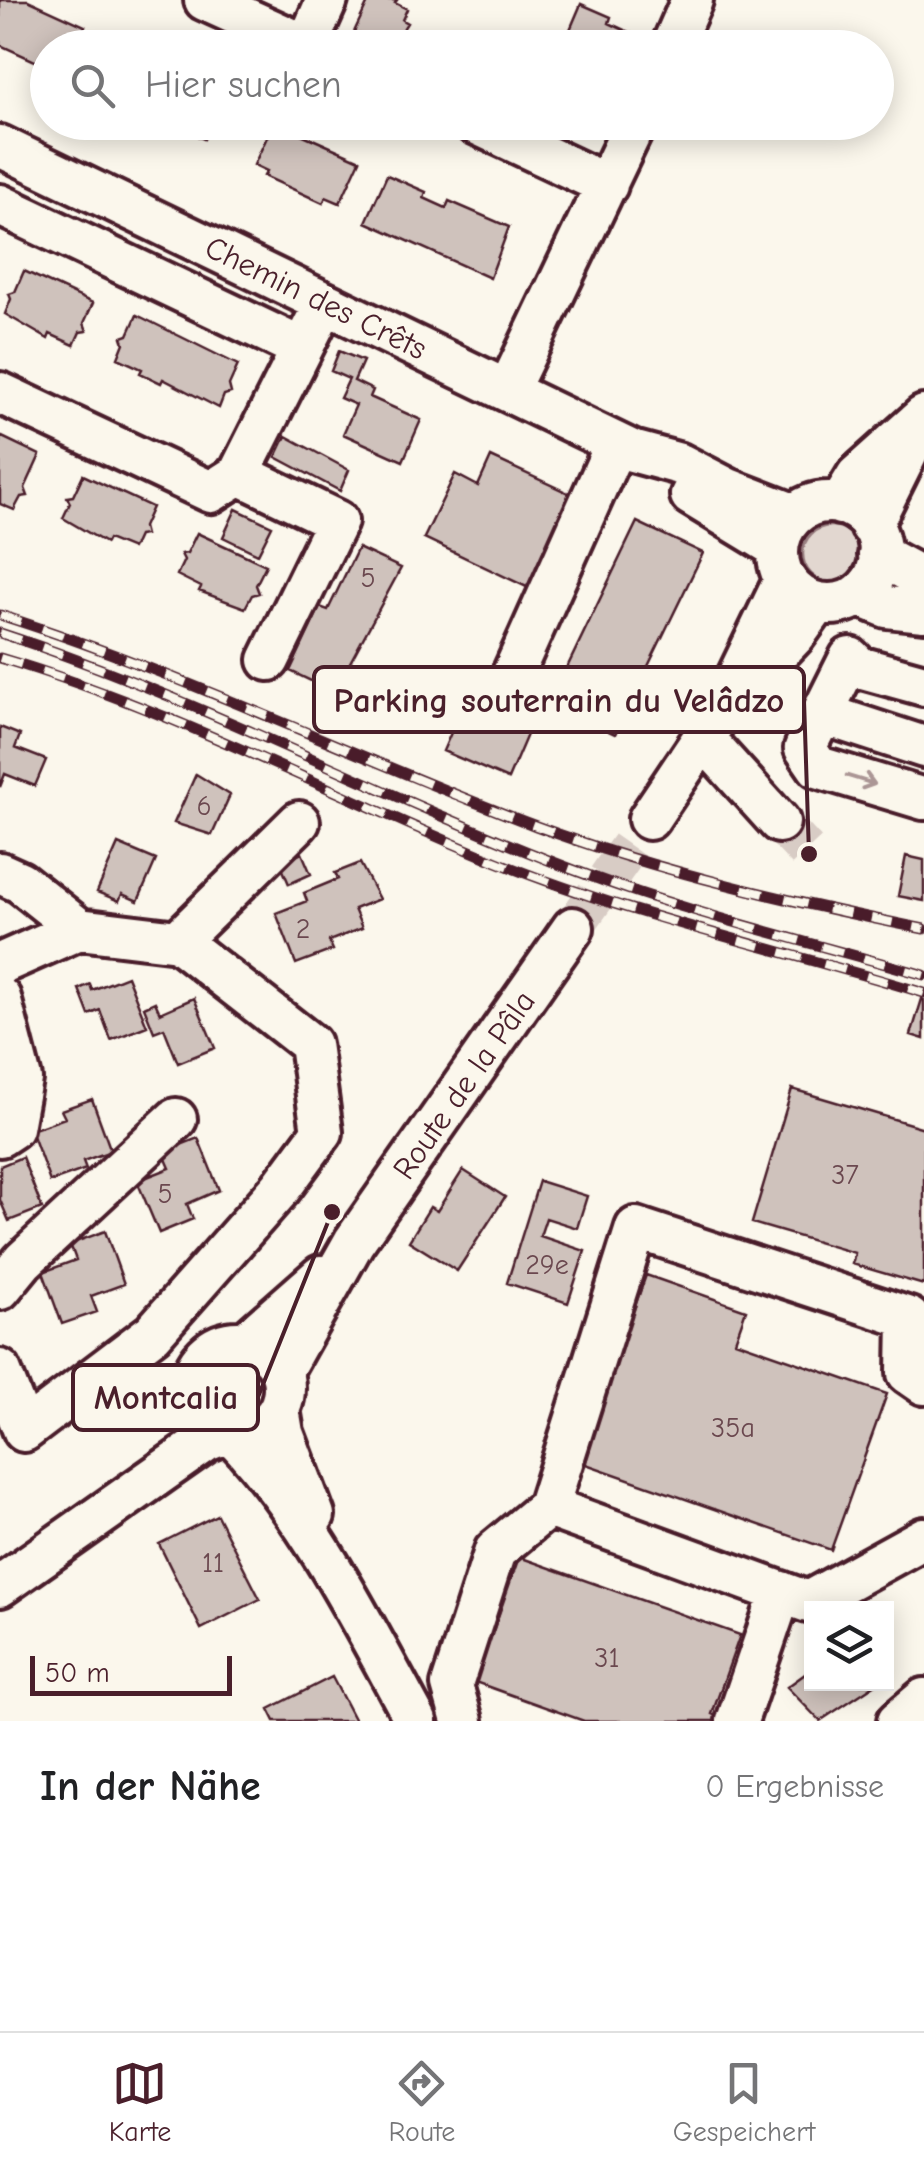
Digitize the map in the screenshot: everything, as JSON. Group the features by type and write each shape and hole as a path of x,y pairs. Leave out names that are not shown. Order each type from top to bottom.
{"street":[{"path":"204,0 272,30"},
{"path":"316,30 328,0"},
{"path":"678,30 692,0"},
{"path":"511,140 607,185"},
{"path":"508,390 628,140"},
{"name":"Chemin des Crêts","path":"0,146 624,448 680,464 728,489 786,547"},
{"path":"0,205 301,348"},
{"path":"0,393 212,492 239,474 326,303"},
{"path":"648,818 712,726 795,635 836,600 872,580 857,476 924,417"},
{"path":"511,678 624,448"},
{"path":"239,474 338,521 268,660"},
{"path":"712,726 786,547 816,504 863,528 924,579"},
{"path":"786,547 799,594 924,611"},
{"path":"836,600 846,667 806,748 818,767 924,799"},
{"path":"846,667 924,668"},
{"path":"846,667 924,685"},
{"path":"846,667 924,700"},
{"path":"823,714 924,746"},
{"path":"712,726 780,822"},
{"path":"178,941 300,822"},
{"path":"0,873 20,882 79,929"},
{"name":"Route de la Pâla","path":"280,1391 354,1242 574,928"},
{"path":"0,964 79,929 178,941 310,1044 322,1132 280,1190 166,1320 24,1431 0,1370"},
{"path":"0,998 21,1079 12,1128 0,1136"},
{"path":"0,1289 23,1261 176,1120"},
{"path":"466,1719 452,1685 496,1551 548,1507 636,1228 916,1319 908,1373 924,1384"},
{"name":"Route de la Pâla","path":"240,1342 354,1242"},
{"path":"166,1320 198,1324 268,1353 280,1391 283,1433 329,1562 416,1721"},
{"path":"166,1320 200,1415 229,1434 275,1483 298,1524 329,1562"},
{"path":"68,1539 175,1426 211,1350 240,1342"},
{"path":"0,1586 206,1441 260,1429 280,1391"},
{"path":"548,1507 808,1602 924,1538"},
{"path":"737,1721 781,1592"}],"shaded area":[{"path":"831,526 851,534 859,554 851,574 831,582 811,574 803,554 811,534"}],"building":[{"path":"0,0 28,0 85,26 83,30 30,30 30,59 0,45"},
{"path":"369,0 397,0 395,3 407,9 403,30 355,30"},
{"path":"581,4 611,17 609,23 624,30 570,30"},
{"path":"266,140 315,140 360,160 340,203 326,197 323,203 264,176 267,171 254,165"},
{"path":"387,175 426,192 424,198 446,208 449,201 509,227 490,278 366,222"},
{"path":"24,271 93,303 84,323 87,331 80,332 74,345 50,334 48,339 5,314 9,294 15,292"},
{"path":"137,315 238,365 229,385 231,393 224,395 219,408 163,379 161,383 140,373 142,369 118,358 124,343 122,337 128,335"},
{"path":"339,351 363,361 354,381 373,390 370,397 421,420 403,461 343,434 356,405 340,398 349,379 331,371"},
{"path":"0,436 40,455 25,488 28,496 21,497 14,510 0,504"},
{"path":"286,436 349,470 340,491 276,457"},
{"path":"491,457 577,497 533,590 424,538 455,474 478,486"},
{"path":"83,475 152,507 143,527 145,535 138,536 132,549 108,539 106,543 63,518 70,503 67,497 73,496"},
{"path":"236,509 272,526 258,554 223,537"},
{"path":"637,522 703,553 615,734 550,703"},
{"path":"197,533 266,565 256,585 259,593 252,595 245,608 199,591 201,587 177,575 184,560 181,554 187,553"},
{"path":"358,548 401,568 334,692 290,671 320,607 328,610"},
{"path":"478,691 535,716 508,779 443,751 460,712 468,715"},
{"path":"0,727 20,735 15,748 46,760 35,786 5,774 0,787"},
{"path":"196,774 230,795 212,835 174,823"},
{"path":"118,844 156,860 138,901 122,894 119,901 97,892"},
{"path":"302,853 311,874 289,884 280,863"},
{"path":"906,856 924,860 924,901 898,896"},
{"path":"360,863 379,899 354,909 362,928 329,941 333,950 296,964 276,913 307,901 304,893 338,879 335,873"},
{"path":"127,976 147,1026 111,1040 100,1010 89,1015 79,989 90,984 92,990"},
{"path":"194,998 215,1048 178,1063 164,1028 154,1032 144,1007 155,1002 160,1013"},
{"path":"924,1000 924,1039 911,1035"},
{"path":"792,1089 924,1128 924,1285 852,1264 855,1253 752,1223"},
{"path":"92,1099 111,1151 83,1161 86,1169 50,1182 31,1130 65,1118 61,1110"},
{"path":"198,1138 219,1190 187,1204 193,1219 159,1233 137,1181 170,1168 163,1152"},
{"path":"22,1157 42,1208 9,1221 0,1200 0,1166"},
{"path":"463,1170 505,1197 457,1271 409,1241 430,1207 437,1211"},
{"path":"539,1181 587,1196 577,1228 546,1218 540,1236 585,1251 568,1303 507,1283"},
{"path":"105,1231 124,1284 91,1296 97,1312 62,1324 43,1272 76,1260 70,1244"},
{"path":"646,1275 746,1310 735,1341 887,1394 831,1550 580,1462"},
{"path":"217,1515 260,1599 201,1629 159,1544"},
{"path":"519,1557 740,1635 712,1714 729,1721 584,1721 475,1682"},
{"path":"804,1675 804,1691 865,1691 820,1721 787,1687"},
{"path":"332,1677 355,1721 275,1721 269,1709"}],"tunnel":[{"path":"573,928 649,819"},
{"path":"779,822 809,854"}],"railway":[{"path":"0,615 203,689 469,800 584,843 728,885 924,929"},
{"path":"0,633 143,686 561,865 696,911 924,975"},
{"path":"0,658 190,727 549,882 924,993"}],"place":[{"name":"Parking souterrain du Velâdzo","path":"809,854"},
{"name":"Montcalia","path":"332,1212"}]}
